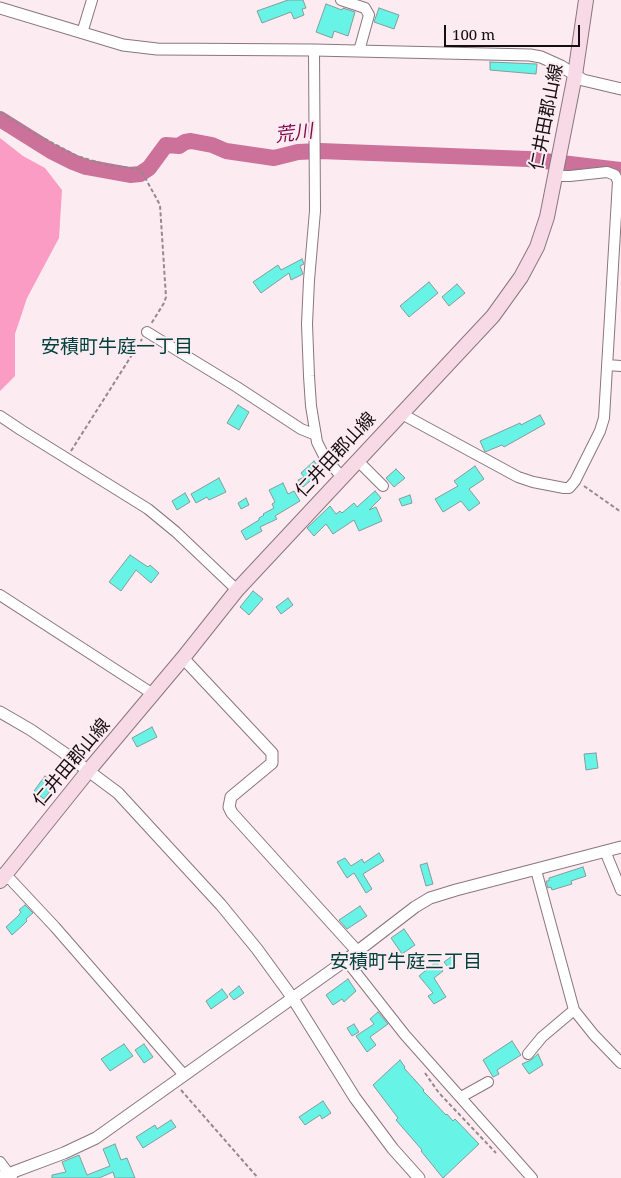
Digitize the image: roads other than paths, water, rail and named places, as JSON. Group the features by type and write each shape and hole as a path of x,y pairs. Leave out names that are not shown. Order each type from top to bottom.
{"main road":[{"name":"仁井田郡山線","path":"1,877 237,590 503,304 521,277 537,247 547,217 575,75 586,0"}],"street":[{"path":"82,33 92,0"},
{"path":"340,0 365,8 369,15 359,51"},
{"path":"0,8 123,45 157,49 314,50 530,55 546,59 587,81 621,89"},
{"path":"314,50 314,211 307,332 309,376 316,435 322,454 341,476"},
{"path":"400,413 526,480 564,488 569,488 575,481 603,423 618,185 616,177 607,172 555,176"},
{"path":"147,332 237,386 301,429 316,435"},
{"path":"607,365 621,366"},
{"path":"0,416 156,515 237,590"},
{"path":"357,460 383,486"},
{"path":"0,595 153,694"},
{"path":"183,658 272,753 272,764 231,797 229,807 232,813 357,951"},
{"path":"0,712 31,730 89,770 118,793 221,905 257,949 292,997 355,1098 392,1149 418,1178"},
{"path":"0,1162 6,1176 96,1138 430,898 621,847"},
{"path":"605,851 621,890"},
{"path":"536,870 574,1010 594,1035 621,1063"},
{"path":"1,877 11,880 56,927 184,1075"},
{"path":"346,960 405,1034 532,1178"},
{"path":"528,1054 542,1038 574,1010"},
{"path":"461,1097 488,1082"}],"waterway":[{"name":"荒川","path":"0,119 51,151 73,162 86,167 130,175 140,174 149,168 166,145 179,146 191,141 212,145 226,151 274,158 298,152 320,151 528,159 621,170"}],"district":[{"name":"安積町牛庭一丁目","path":"117,348"},
{"name":"安積町牛庭三丁目","path":"406,963"}]}
